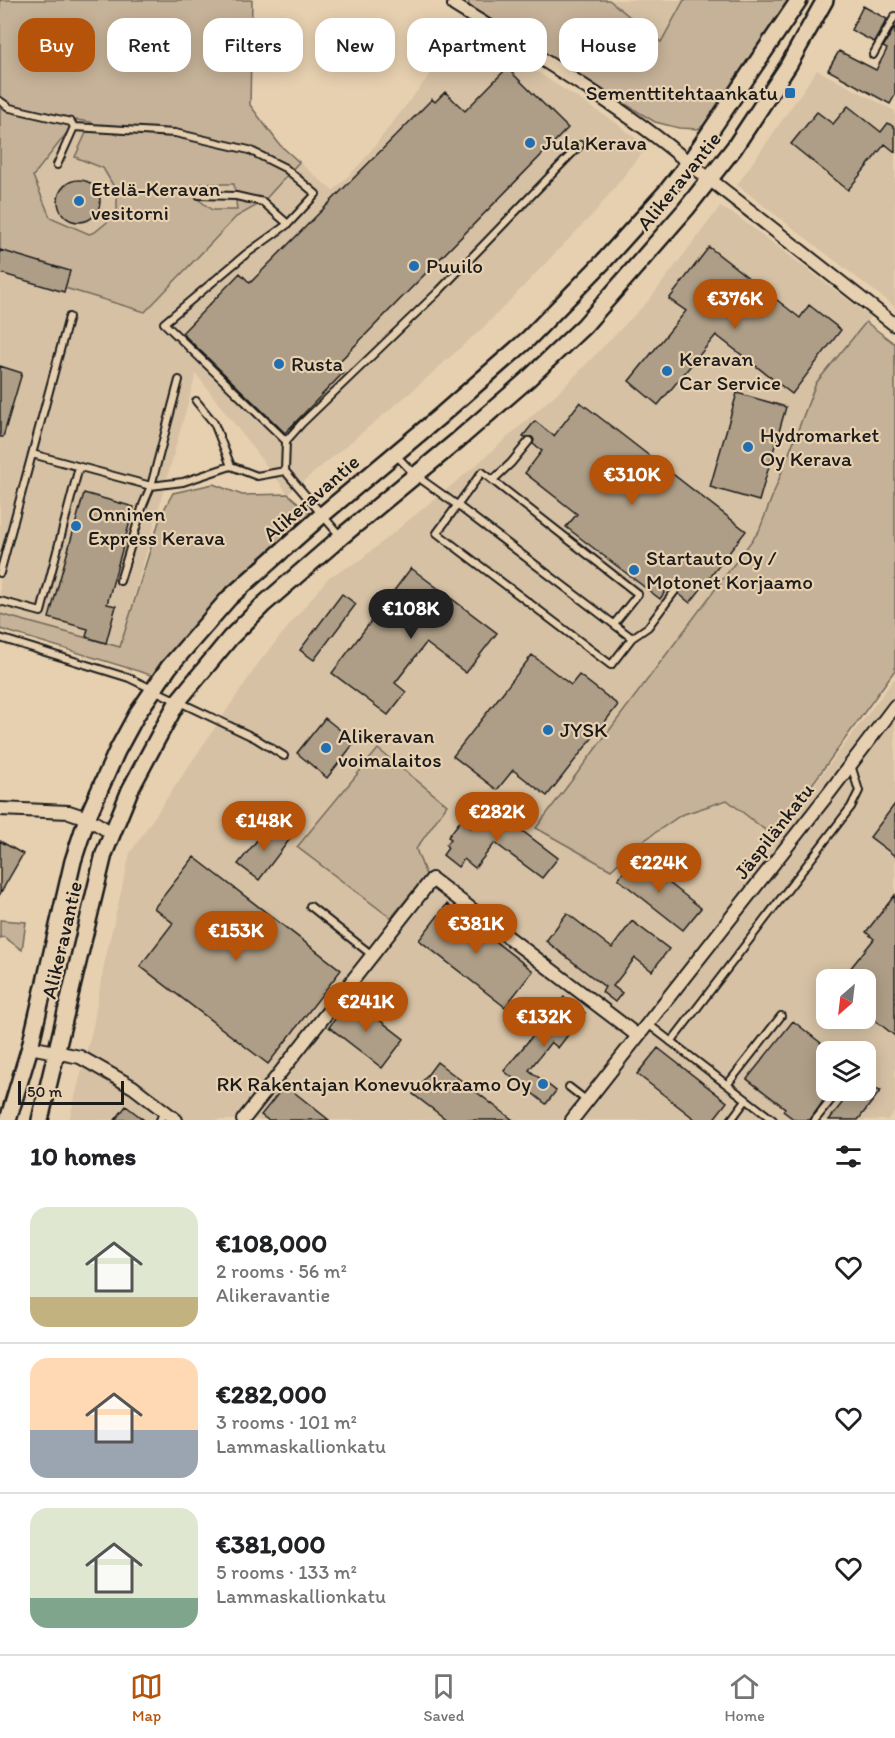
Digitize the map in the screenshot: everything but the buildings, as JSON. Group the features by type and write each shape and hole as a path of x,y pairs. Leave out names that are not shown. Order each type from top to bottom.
{"street":[{"name":"Alikeravantie","path":"8,1120 30,1047 70,872 87,818 117,751 153,689 169,667 229,598 528,339 623,241 689,163 799,0"},
{"name":"Alikeravantie","path":"40,1120 104,854 130,790 178,701 230,638 264,604 527,380 584,326 734,148 788,66 825,0"},
{"path":"453,2 660,138 895,325"},
{"name":"Jäspilänkatu","path":"572,1120 895,706"},
{"path":"0,809 69,812 87,818 112,832"},
{"path":"243,1120 432,879 638,1036"},
{"path":"30,1047 80,1057 133,1087 162,1116 176,1120"}],"lane":[{"path":"873,55 895,16"},
{"path":"0,101 10,108 71,122 74,127"},
{"path":"57,165 74,127"},
{"path":"74,127 175,133 249,150 285,168 316,194 288,224 246,254 164,324 286,441"},
{"path":"341,537 285,471 286,441 439,291 580,145"},
{"path":"199,195 236,196 263,202 288,224"},
{"path":"0,573 69,317"},
{"path":"120,581 151,486 178,380"},
{"path":"196,400 214,423 231,466"},
{"path":"493,480 529,441"},
{"path":"395,453 415,476 457,505 632,638"},
{"path":"32,454 151,486 183,482 231,466 257,476 285,471"},
{"path":"0,601 41,612 79,466"},
{"path":"614,624 638,594 482,472 437,533 611,665 632,638 648,627 675,591"},
{"path":"0,638 129,678 255,738 284,756"},
{"path":"671,1042 851,807 859,791 851,764"},
{"path":"310,906 372,955"},
{"path":"727,1084 781,1016"},
{"path":"647,1024 773,1120"},
{"path":"569,1086 587,1101"},
{"path":"731,1120 746,1100"},
{"path":"815,1120 830,1101"}],"shaded area":[{"path":"0,0 252,0 252,18 203,18 203,72 251,72 250,105 280,145 299,162 263,202 236,217 145,312 65,288 0,250","holes":["77,120 91,122 75,157 103,168 117,192 117,214 95,232 89,234 50,217 33,176","200,184 234,184 237,210 212,210 199,200"]},
{"path":"468,0 609,0 631,18 559,18 559,64 547,56 547,18 484,18 469,5"},
{"path":"609,0 684,0 661,42 658,40 658,18 631,18"},
{"path":"684,0 793,0 714,119 698,129 679,128 655,122 573,72 658,72 658,40 661,42"},
{"path":"817,70 895,111 895,307 737,185"},
{"path":"432,72 537,72 615,122 647,147 595,212 487,324 411,392 288,494 196,374 120,647 0,614 0,250 202,251 236,217 263,202 299,162 333,191 362,162"},
{"path":"77,120 91,121 103,168 117,192 117,214 95,232 89,234 50,217 33,176"},
{"path":"200,184 234,184 237,210 212,210 199,200"},
{"path":"720,207 737,216 871,317 816,383 760,529 630,702 611,870 639,844 681,815 727,800 775,836 895,678 895,1111 887,1120 69,1120 93,1026 105,960 130,853 260,661 329,577 359,561 475,466 565,386 649,300","holes":["378,750 447,805 415,849"]},
{"path":"866,322 895,344 895,670 774,837 727,800 681,815 639,844 611,870 536,828 759,531 816,383"},
{"path":"213,484 242,495 288,494 311,514 220,600 154,676 0,629 0,614 120,647 161,515 173,493"},
{"path":"378,749 447,805 416,849 426,875 391,918 297,847"},
{"path":"0,920 26,922 22,950 4,937 0,938"}],"place":[{"name":"Sementtitehtaankatu","path":"790,93"},
{"name":"Jula Kerava","path":"530,143"},
{"name":"Etelä-Keravan vesitorni","path":"79,201"},
{"name":"Puuilo","path":"414,266"},
{"name":"Rusta","path":"279,364"},
{"name":"Keravan Car Service","path":"667,371"},
{"name":"Hydromarket Oy Kerava","path":"748,447"},
{"name":"Onninen Express Kerava","path":"76,526"},
{"name":"Startauto Oy / Motonet Korjaamo","path":"634,570"},
{"name":"JYSK","path":"548,730"},
{"name":"Alikeravan voimalaitos","path":"326,748"},
{"name":"RK Rakentajan Konevuokraamo Oy","path":"543,1084"}]}
